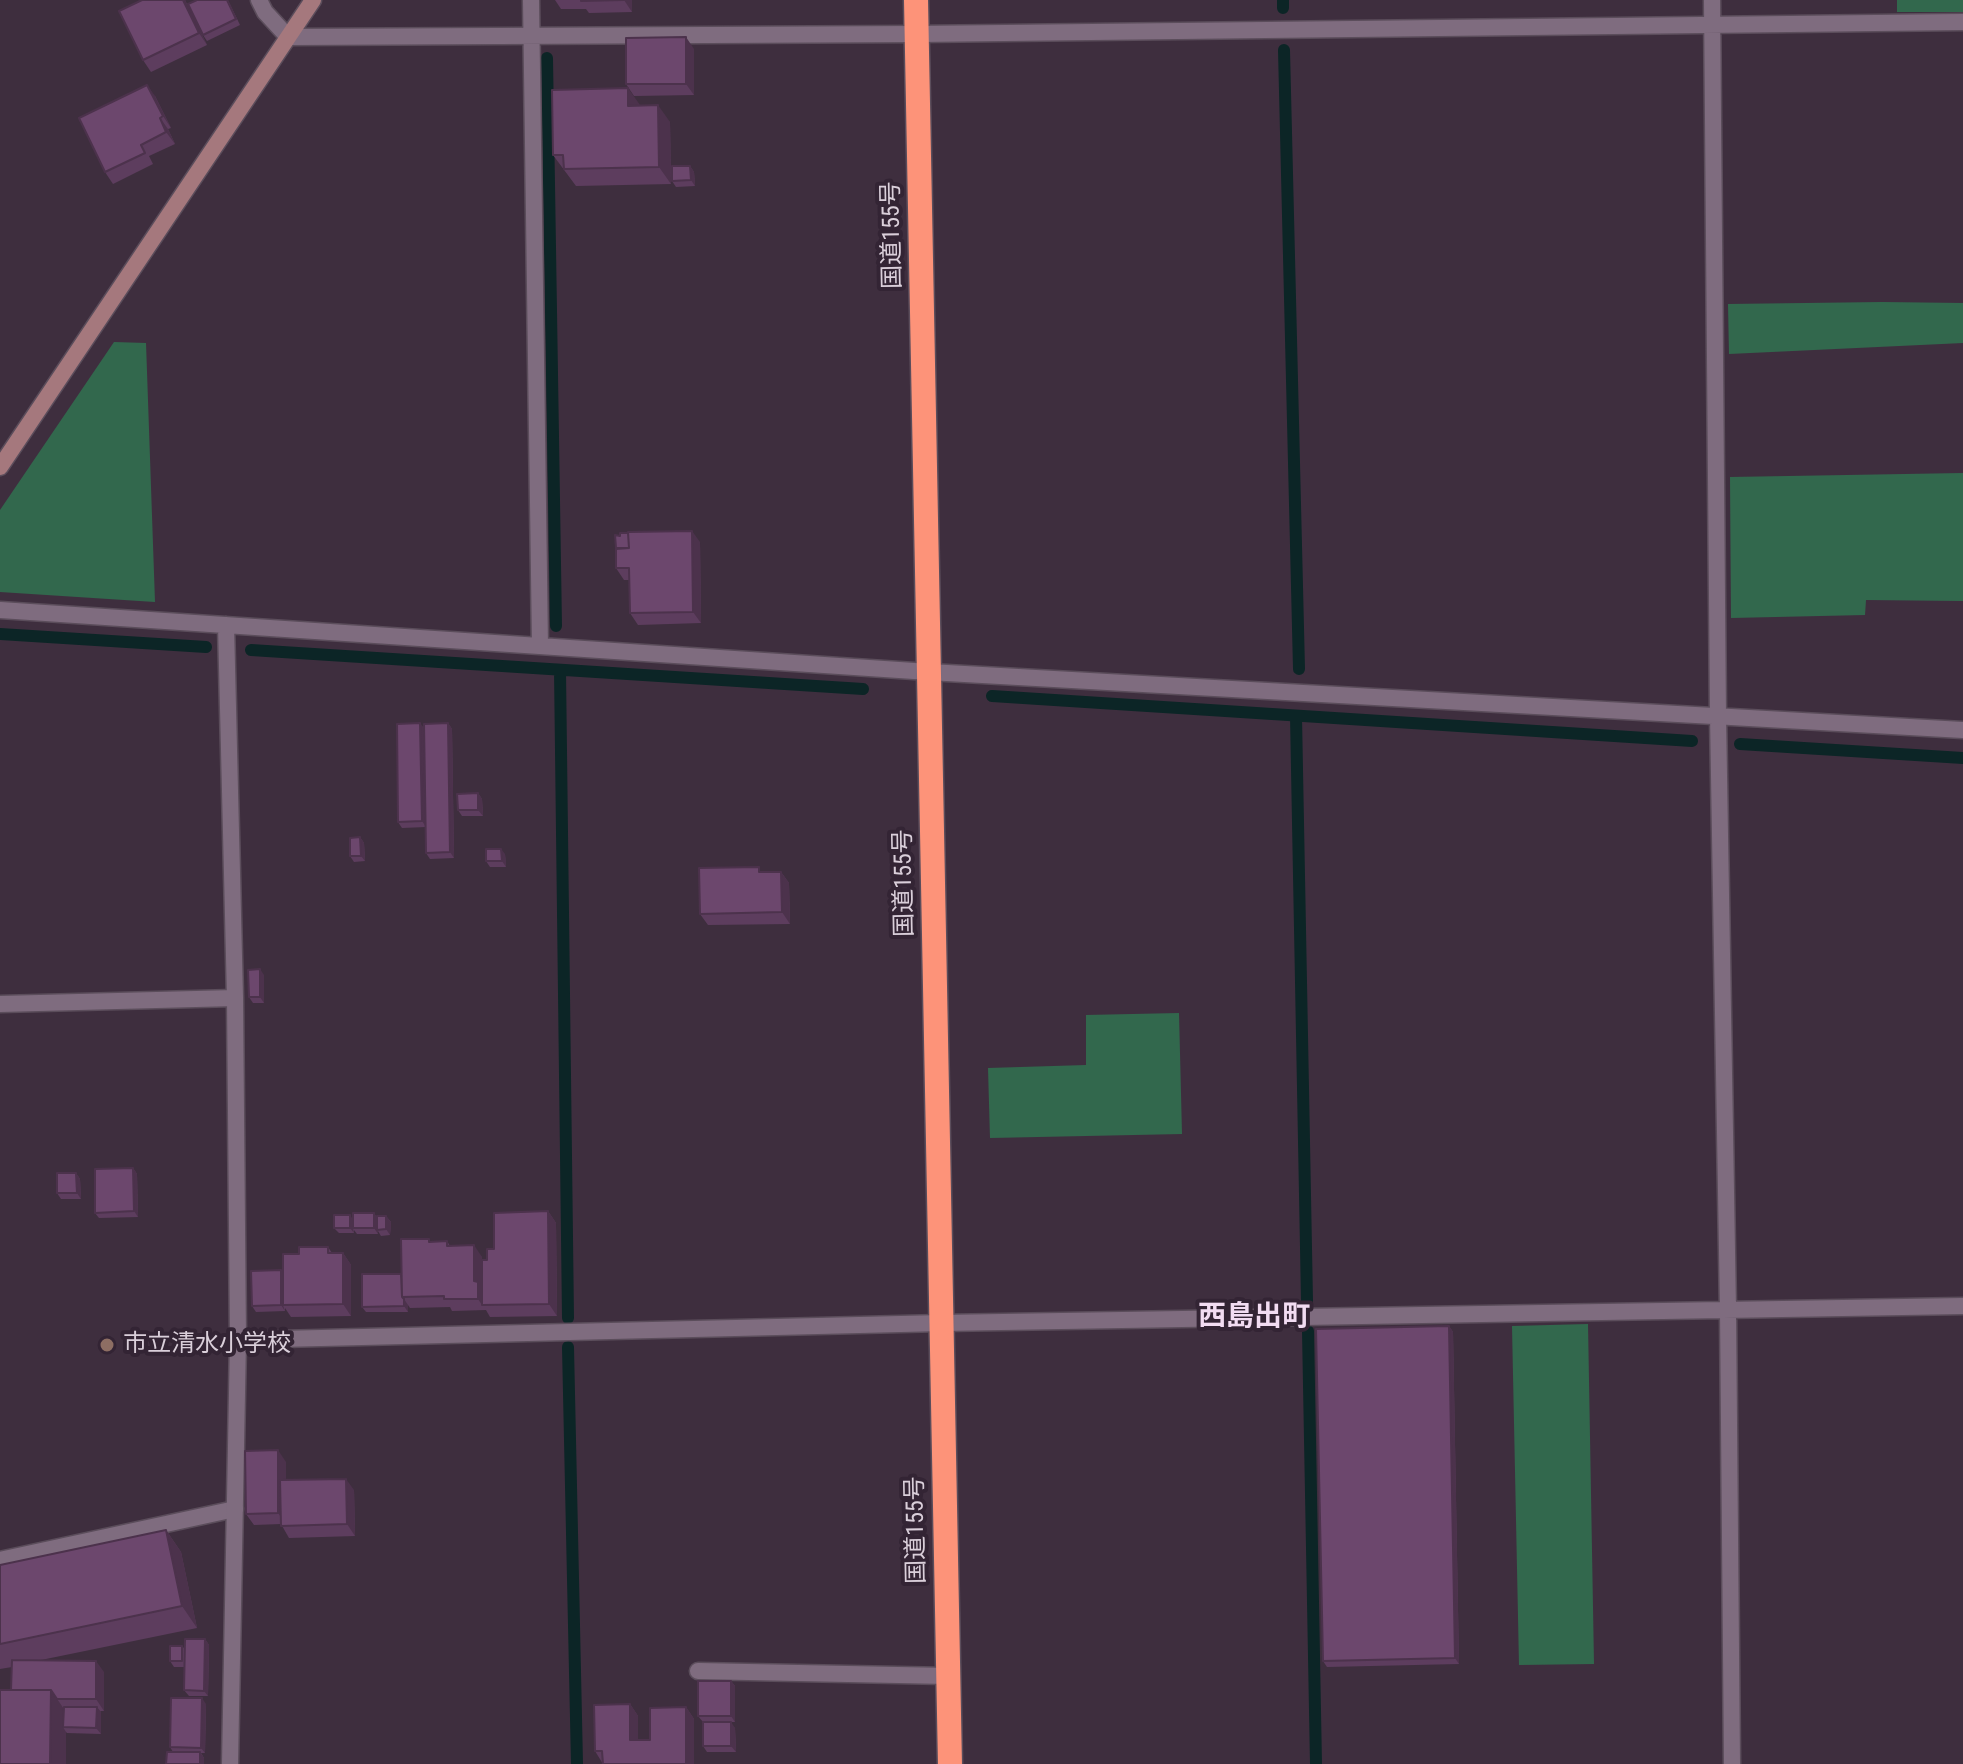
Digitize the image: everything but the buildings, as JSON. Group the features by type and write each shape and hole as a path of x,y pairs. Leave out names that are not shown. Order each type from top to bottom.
{"highway":[{"name":"国道155号","path":"916,0 950,1764"}],"street":[{"path":"259,0 265,12 288,37 917,34 1963,22"},
{"path":"0,467 313,0"},
{"path":"531,0 540,646"},
{"path":"1712,0 1732,1764"},
{"path":"0,610 929,672 1963,730"},
{"path":"226,625 235,998 238,1340 230,1764"},
{"path":"0,1004 235,998"},
{"path":"238,1340 942,1323 1963,1306"},
{"path":"0,1560 235,1509"},
{"path":"698,1671 948,1676"}],"green space":[{"path":"1897,0 1963,0 1963,12 1897,12"},
{"path":"1963,303 1963,343 1729,354 1728,304"},
{"path":"114,342 146,343 155,602 0,592 0,510"},
{"path":"1963,473 1963,601 1866,600 1865,615 1731,618 1730,477"},
{"path":"1179,1013 1182,1134 990,1138 988,1068 1086,1065 1086,1015"},
{"path":"1588,1324 1594,1664 1519,1665 1512,1326"}],"waterway":[{"path":"1283,0 1283,8"},
{"path":"1284,50 1299,669"},
{"path":"547,58 556,626"},
{"path":"0,634 206,647"},
{"path":"251,650 863,689"},
{"path":"560,670 568,1318"},
{"path":"992,696 1692,741"},
{"path":"1296,716 1307,1301"},
{"path":"1740,744 1963,758"},
{"path":"1308,1331 1316,1764"},
{"path":"568,1347 577,1764"}],"place":[{"name":"市立清水小学校","path":"107,1345"}],"district":[{"name":"西島出町","path":"1254,1318"}]}
